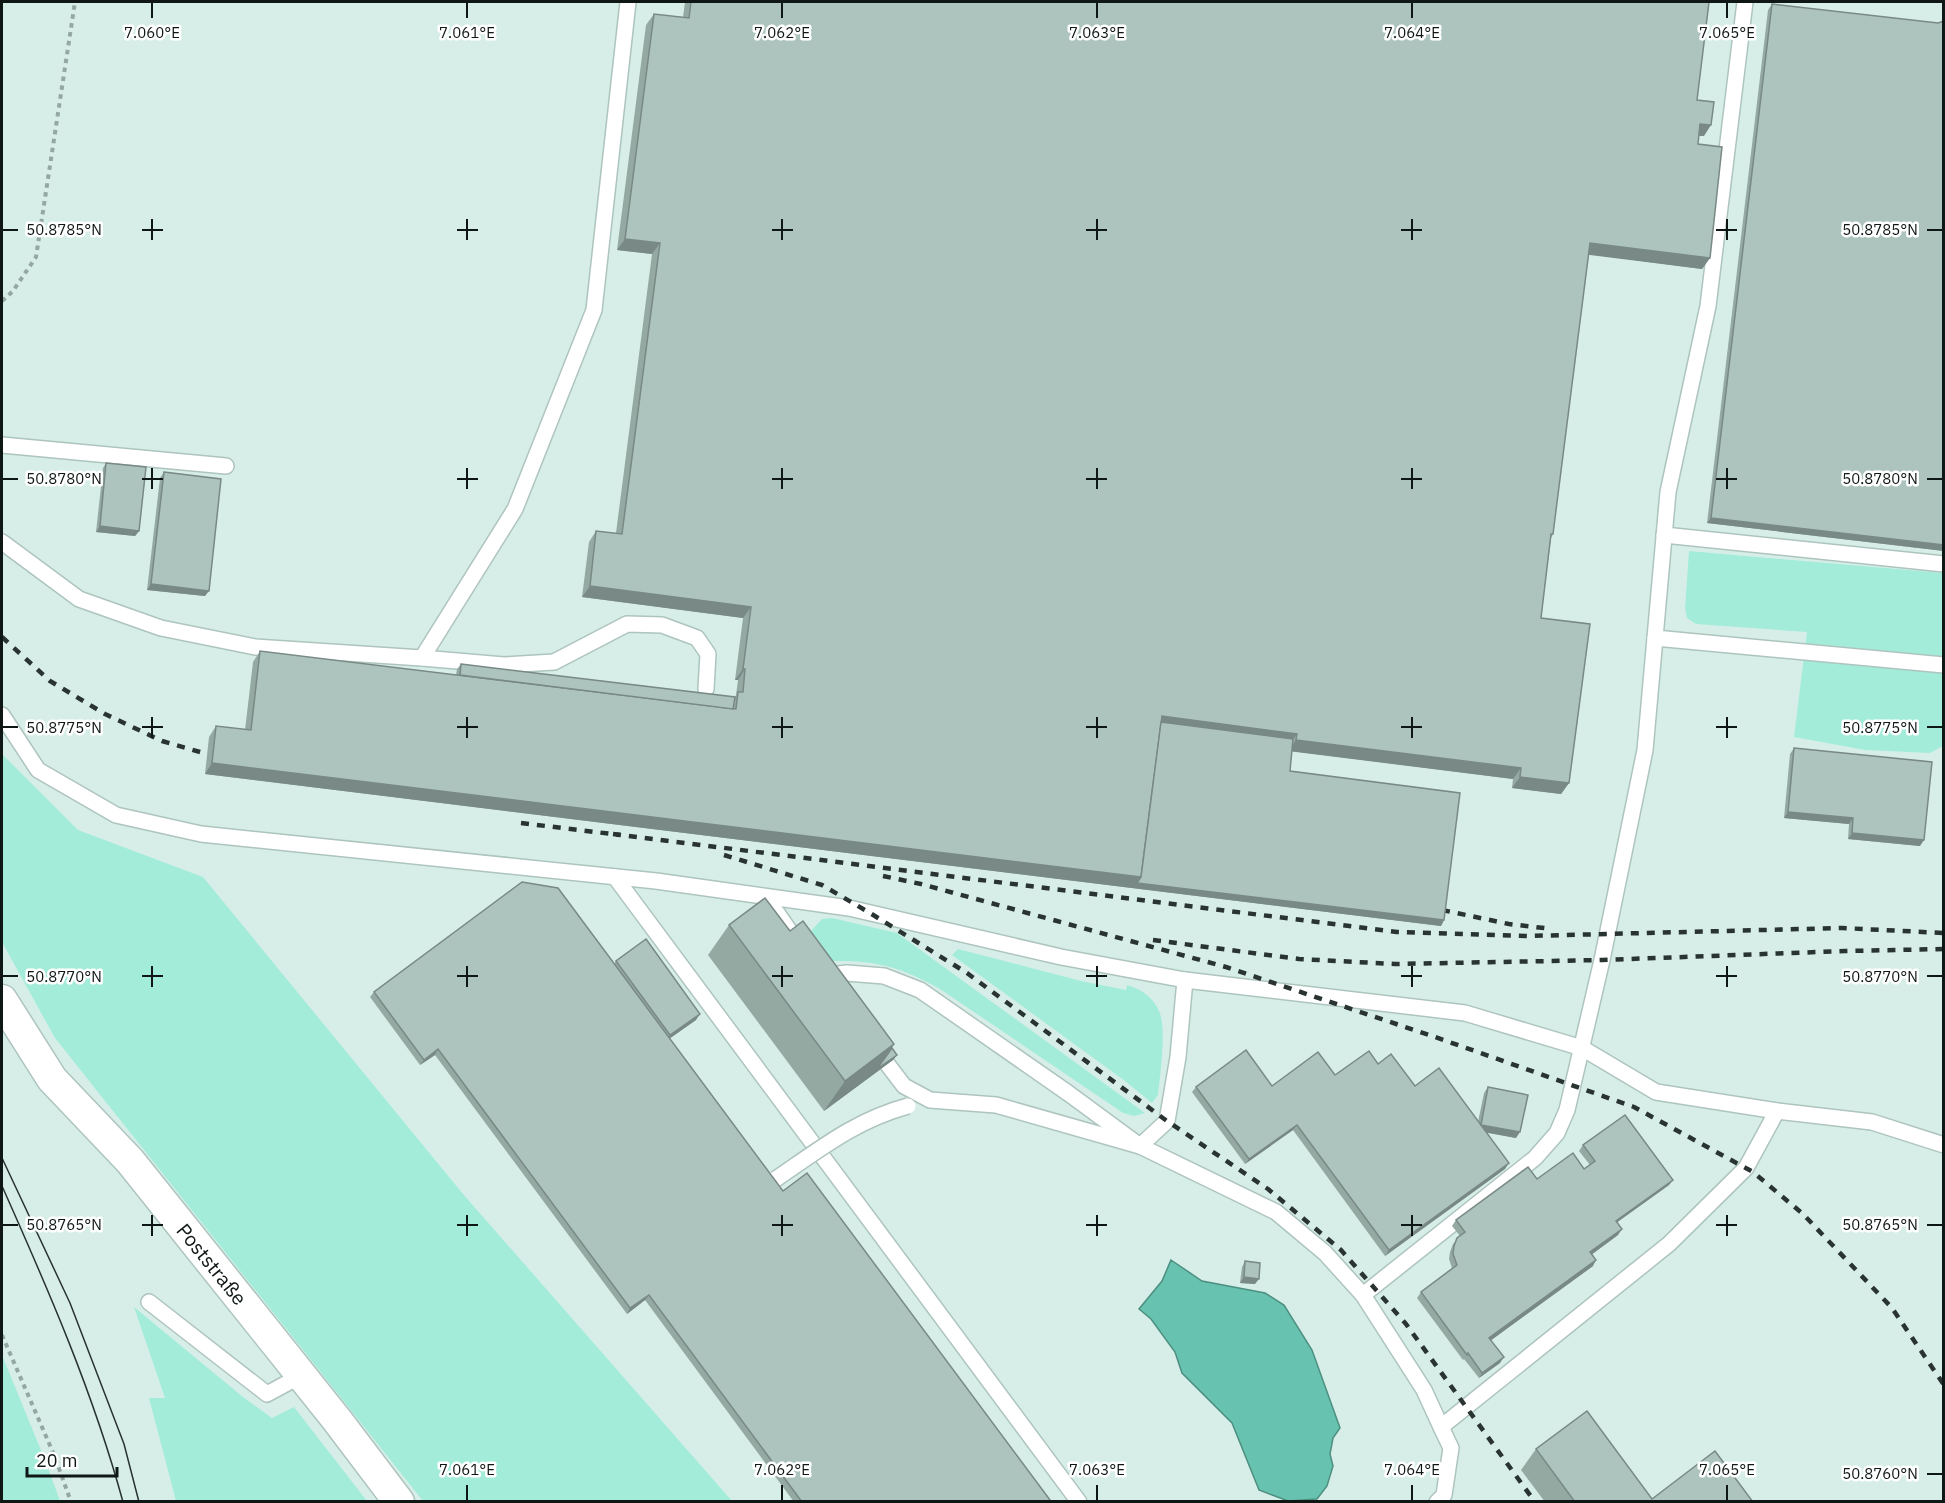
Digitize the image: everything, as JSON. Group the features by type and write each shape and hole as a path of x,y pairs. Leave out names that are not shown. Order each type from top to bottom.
{"street":[{"name":"Poststraße","path":"2,1000 52,1079 130,1161 302,1375 399,1502"}],"lane":[{"path":"422,658 515,509 594,310 628,2"},
{"path":"1363,1295 1535,1158 1557,1132 1567,1110 1620,876 1645,750 1668,492 1708,306 1745,2"},
{"path":"2,445 226,466"},
{"path":"1664,535 1944,564"},
{"path":"2,542 79,599 161,628 255,647 504,665 554,662 627,624 662,625 697,638 708,654 706,689"},
{"path":"1655,638 1944,666"},
{"path":"2,715 38,770 116,815 201,834 615,877 849,908 1061,957 1185,980 1465,1013 1582,1048 1656,1092 1778,1111 1872,1122 1944,1145"},
{"path":"615,877 1079,1502"},
{"path":"766,897 830,988"},
{"path":"803,979 847,973 884,976 920,990 1140,1146"},
{"path":"1140,1146 1167,1121 1178,1057 1185,980"},
{"path":"868,1039 904,1086 930,1100"},
{"path":"776,1179 842,1134 882,1113 930,1100 996,1105 1140,1146 1276,1212 1325,1254 1363,1295 1424,1390 1451,1448 1444,1495 1437,1502"},
{"path":"1441,1427 1670,1244 1746,1168 1778,1111"},
{"path":"149,1302 267,1394 302,1375"}],"path":[{"path":"2,301 13,291 36,257 75,2"},
{"path":"2,1335 51,1447 71,1502"}],"shaded area":[{"path":"1689,551 1943,573 1943,746 1930,753 1865,750 1794,737 1807,632 1696,624 1687,618 1685,608"},
{"path":"2,754 78,830 203,877 463,1194 732,1501 423,1501 55,1038 2,942"},
{"path":"832,918 897,933 1145,1113 1134,1116 1123,1113 926,981 888,966 831,961 810,932 822,919"},
{"path":"958,949 1081,981 1126,990 1127,985 1146,994 1159,1011 1162,1028 1158,1095 1152,1103 952,955"},
{"path":"1171,1260 1202,1281 1265,1293 1284,1305 1312,1350 1340,1428 1333,1438 1330,1454 1333,1466 1327,1486 1317,1499 1288,1501 1259,1490 1232,1423 1182,1373 1175,1352 1151,1319 1139,1309 1162,1281"},
{"path":"134,1307 243,1397 272,1418 294,1407 367,1501 176,1501 149,1398 165,1398"},
{"path":"2,1355 45,1460 60,1501 2,1501"}],"building":[{"path":"691,2 1709,2 1697,100 1714,102 1711,125 1700,124 1698,144 1722,147 1710,258 1590,243 1541,618 1590,624 1569,783 1520,777 1521,768 1296,740 1297,734 1162,716 1141,877 212,763 216,726 251,730 260,651 736,709 738,692 743,692 745,669 743,669 751,607 590,586 596,531 622,534 660,243 625,239 654,14 689,18"},
{"path":"1772,4 1938,23 1944,21 1944,545 1711,518"},
{"path":"106,463 146,467 139,531 100,526"},
{"path":"164,472 221,479 209,591 151,584"},
{"path":"461,664 735,697 733,709 460,675"},
{"path":"1161,722 1293,739 1290,771 1460,793 1444,920 1137,883 1141,877"},
{"path":"1794,748 1932,762 1924,840 1852,833 1853,818 1788,812"},
{"path":"522,882 558,888 783,1191 807,1173 1050,1500 1048,1502 802,1502 649,1295 630,1308 438,1049 424,1060 374,992"},
{"path":"765,898 790,931 803,921 894,1044 845,1081 729,925"},
{"path":"646,939 700,1014 670,1035 616,961"},
{"path":"892,1048 897,1055 877,1069"},
{"path":"1246,1050 1272,1086 1318,1052 1335,1075 1369,1051 1378,1064 1391,1054 1415,1086 1439,1068 1509,1163 1389,1250 1297,1125 1249,1159 1196,1087"},
{"path":"1488,1087 1528,1095 1520,1132 1481,1125"},
{"path":"1625,1115 1673,1180 1616,1221 1622,1229 1590,1252 1596,1260 1489,1338 1504,1357 1482,1373 1421,1292 1457,1265 1453,1254 1454,1246 1457,1238 1465,1232 1456,1220 1528,1167 1537,1179 1573,1153 1584,1169 1595,1161 1583,1145"},
{"path":"1245,1261 1260,1263 1259,1279 1244,1277"},
{"path":"1587,1411 1652,1499 1715,1451 1753,1502 1575,1502 1536,1449"}],"tram line":[{"path":"2,1158 70,1303 124,1444 139,1502"},
{"path":"2,1186 53,1302 84,1381 123,1502"}],"railway":[{"path":"2,637 50,681 105,714 162,741 207,754"},
{"path":"521,823 620,835"},
{"path":"613,834 1397,932 1527,936 1842,928 1944,933"},
{"path":"724,855 822,885 870,913 967,973 1167,1121 1268,1189 1341,1250 1406,1324 1535,1502"},
{"path":"883,876 921,884 1226,967 1634,1107 1753,1172 1803,1214 1892,1308 1944,1385"},
{"path":"1442,910 1509,924 1552,929"},
{"path":"1153,940 1299,959 1395,964 1944,949"}]}
